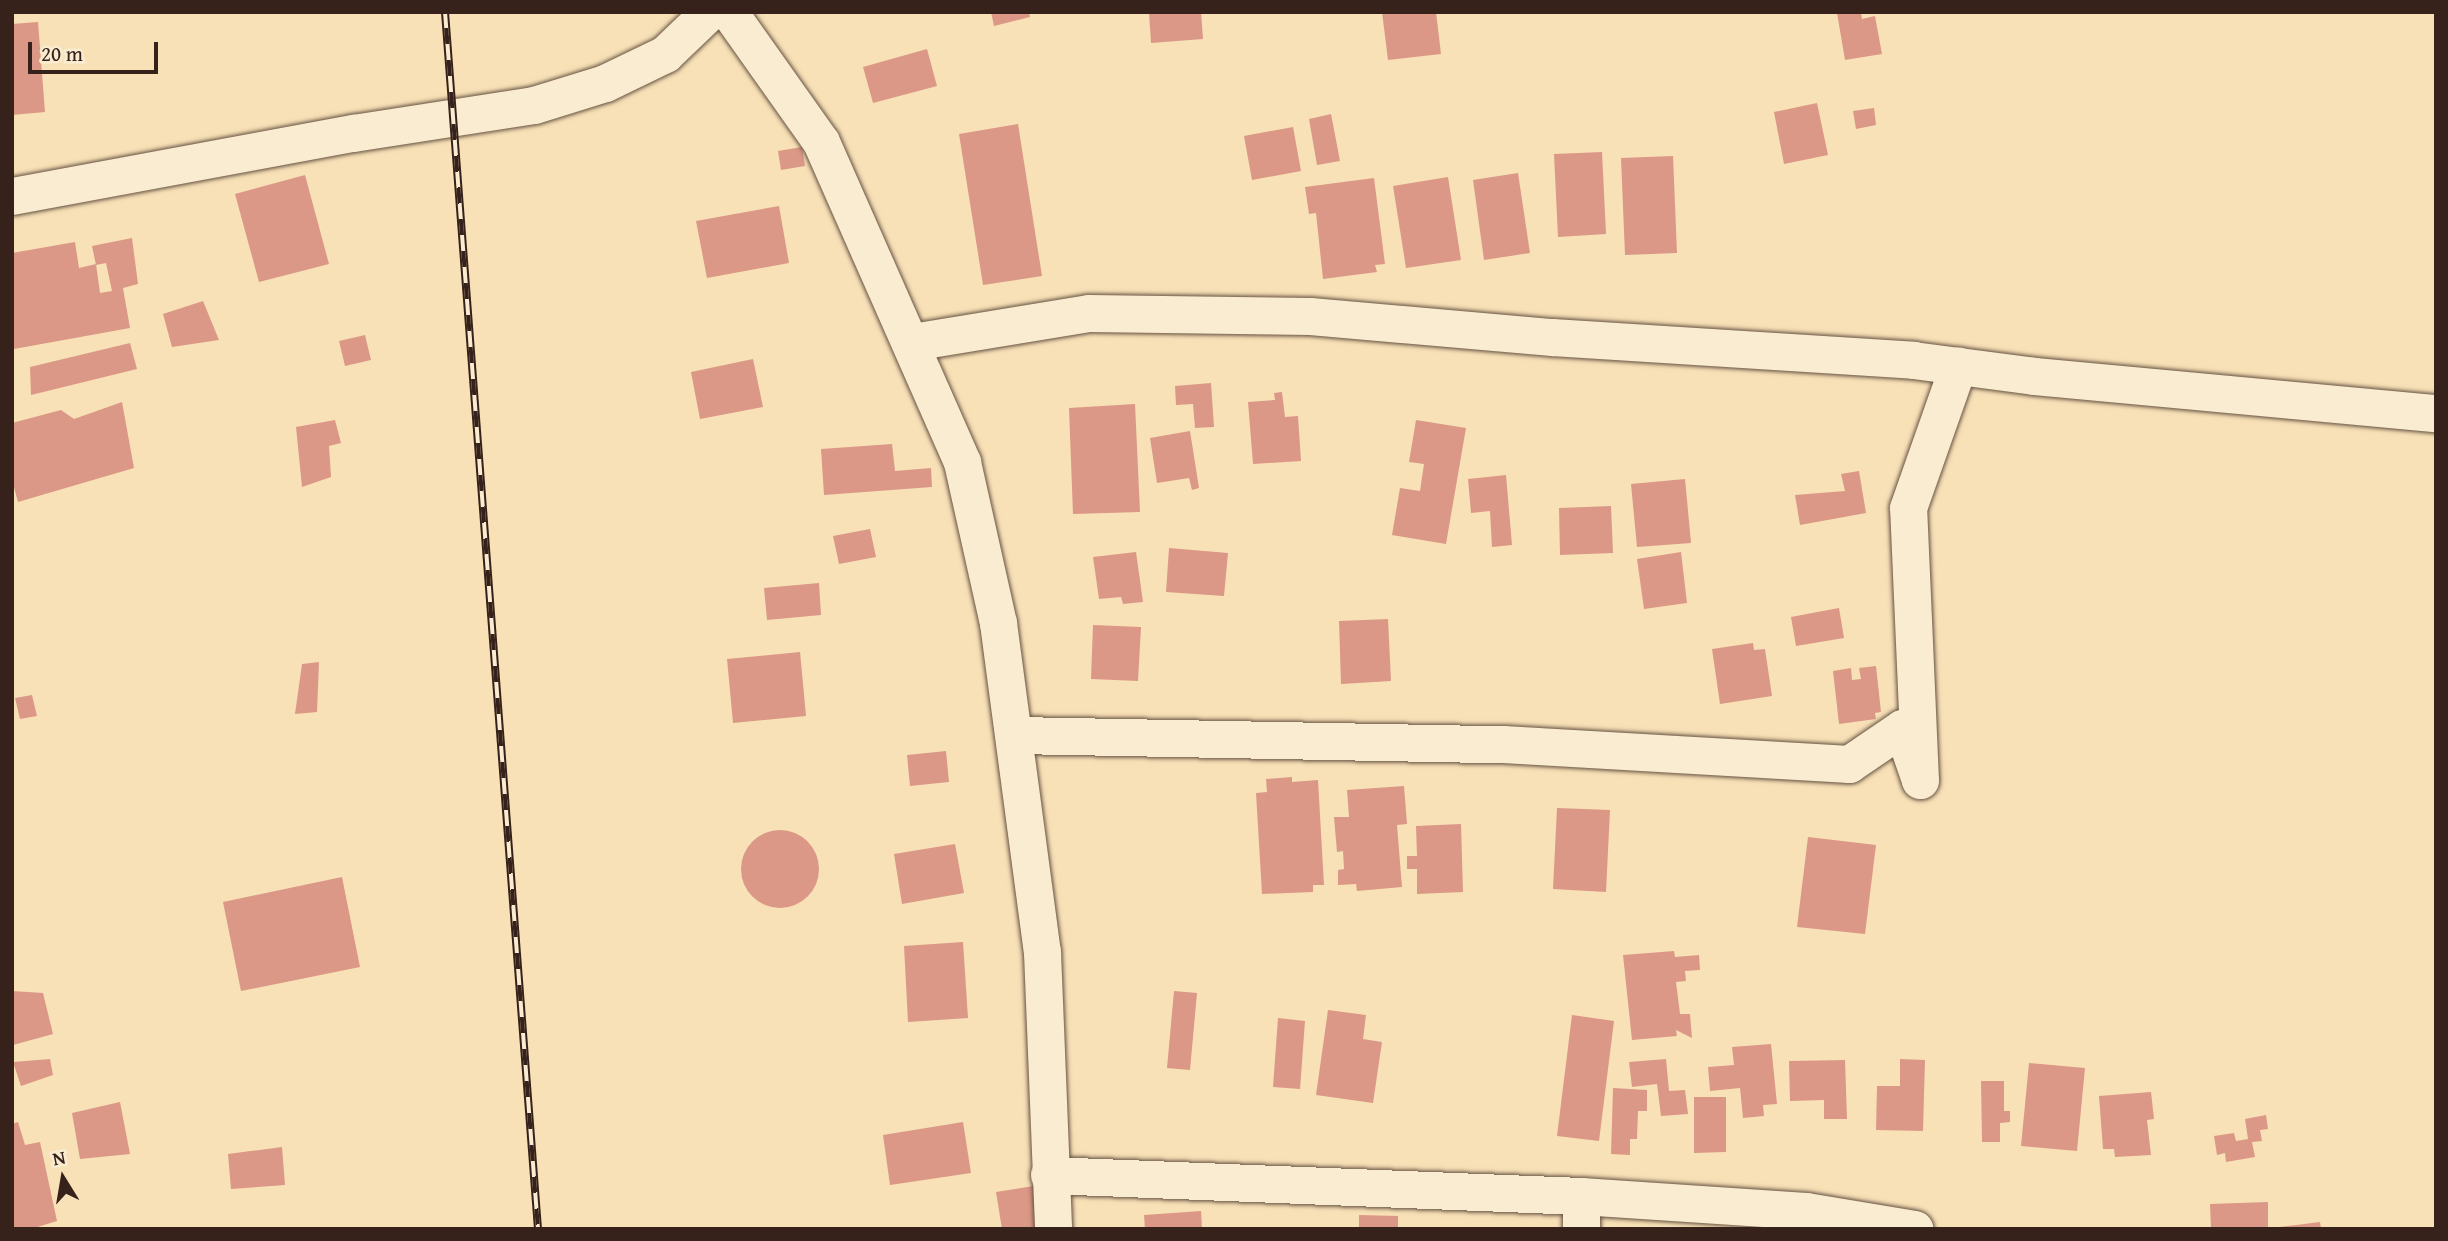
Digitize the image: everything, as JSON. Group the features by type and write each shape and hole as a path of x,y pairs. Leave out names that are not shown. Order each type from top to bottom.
{"street":[{"path":"12,196 353,133 534,105 605,83 664,54 709,12"},
{"path":"729,12 821,142 912,342 962,462 998,623 1016,735 1042,952 1053,1229"},
{"path":"912,342 1089,313 1310,316 1958,366 2436,412"},
{"path":"1016,735 1503,744 1849,764 1902,728 1920,780 1908,508 1958,366"},
{"path":"1049,1175 1581,1212 1806,1212 1915,1229"}],"building":[{"path":"991,12 1029,12 1030,17 994,26"},
{"path":"1149,12 1201,12 1203,39 1151,43"},
{"path":"1382,12 1436,12 1441,54 1388,60"},
{"path":"1861,12 1862,19 1875,16 1882,54 1845,60 1837,13"},
{"path":"38,22 45,112 12,115 12,24"},
{"path":"927,49 937,86 873,103 863,67"},
{"path":"1817,103 1828,155 1784,164 1774,112"},
{"path":"1874,108 1876,125 1856,129 1853,111"},
{"path":"1331,114 1340,161 1317,165 1309,119"},
{"path":"1018,124 1042,276 983,285 959,134"},
{"path":"1293,127 1301,171 1252,180 1244,136"},
{"path":"802,147 805,166 781,170 778,151"},
{"path":"1602,152 1606,234 1558,237 1554,154"},
{"path":"1673,156 1677,253 1625,255 1621,158"},
{"path":"1518,173 1530,253 1484,260 1473,180"},
{"path":"305,175 329,264 259,282 235,194"},
{"path":"1448,177 1461,260 1406,268 1393,186"},
{"path":"1374,178 1385,264 1375,265 1377,272 1323,279 1316,213 1309,214 1305,187"},
{"path":"779,206 789,263 707,278 696,221"},
{"path":"132,238 138,284 123,288 130,328 14,349 12,253 75,242 79,268 96,264 92,246","holes":["106,263 112,291 100,293 96,265"]},
{"path":"203,301 219,340 172,347 163,314"},
{"path":"365,335 371,360 345,366 339,341"},
{"path":"130,343 137,369 31,395 30,367"},
{"path":"753,359 763,407 700,419 691,372"},
{"path":"1211,383 1214,427 1195,428 1193,404 1176,405 1175,386"},
{"path":"1282,392 1285,417 1298,416 1301,461 1253,464 1248,402 1275,400 1274,393"},
{"path":"122,402 134,468 18,502 12,480 12,423 61,410 74,419"},
{"path":"1135,404 1140,512 1073,514 1069,408"},
{"path":"335,420 341,443 329,446 331,477 302,487 296,427"},
{"path":"1416,420 1466,428 1446,544 1392,535 1400,488 1420,491 1424,464 1409,462"},
{"path":"1190,431 1199,488 1192,490 1189,478 1157,483 1150,438"},
{"path":"892,444 895,471 931,468 932,487 824,495 821,449"},
{"path":"1859,471 1866,513 1800,525 1795,495 1845,491 1841,474"},
{"path":"1506,475 1512,545 1492,547 1490,511 1471,513 1468,479"},
{"path":"1685,479 1691,543 1637,547 1631,484"},
{"path":"1611,506 1613,553 1560,555 1559,508"},
{"path":"870,529 876,557 839,564 833,536"},
{"path":"1169,548 1228,553 1224,596 1166,592"},
{"path":"1136,552 1143,602 1123,604 1121,597 1099,599 1093,557"},
{"path":"1681,552 1687,603 1644,609 1637,559"},
{"path":"819,583 821,615 767,620 764,588"},
{"path":"1839,608 1844,638 1796,646 1791,617"},
{"path":"1388,619 1391,681 1341,684 1339,621"},
{"path":"1093,625 1141,627 1138,681 1091,679"},
{"path":"1753,643 1754,650 1765,649 1772,696 1720,704 1712,649"},
{"path":"800,652 806,716 733,723 727,659"},
{"path":"319,662 317,712 295,714 302,664"},
{"path":"1876,666 1881,712 1875,713 1876,719 1839,724 1833,671 1851,668 1852,680 1861,679 1859,668"},
{"path":"32,695 37,716 20,719 15,698"},
{"path":"946,751 949,782 910,786 907,755"},
{"path":"1292,777 1292,782 1318,780 1324,885 1313,885 1313,892 1262,894 1256,793 1267,792 1266,779"},
{"path":"1404,786 1407,824 1397,825 1402,887 1357,891 1356,884 1338,885 1338,870 1344,869 1343,851 1337,852 1334,817 1349,817 1347,790"},
{"path":"1557,808 1610,810 1606,892 1553,889"},
{"path":"1461,824 1463,892 1417,894 1417,869 1407,869 1407,856 1417,856 1416,826"},
{"path":"772,830 788,830 802,836 813,847 819,861 819,877 813,891 802,902 788,908 772,908 758,902 747,891 741,877 741,861 747,847 758,836"},
{"path":"1808,837 1876,845 1865,934 1797,927"},
{"path":"955,844 964,893 902,904 894,854"},
{"path":"342,877 360,967 241,991 223,902"},
{"path":"963,942 968,1018 908,1022 904,946"},
{"path":"1674,951 1675,957 1699,955 1700,970 1685,971 1686,981 1676,982 1680,1014 1690,1014 1692,1038 1676,1030 1677,1036 1632,1040 1623,955"},
{"path":"12,991 43,993 53,1034 13,1045"},
{"path":"1174,991 1197,993 1190,1070 1167,1068"},
{"path":"1328,1010 1366,1015 1363,1039 1382,1042 1373,1103 1316,1095"},
{"path":"1572,1015 1614,1021 1599,1141 1557,1136"},
{"path":"1278,1018 1305,1021 1300,1089 1273,1087"},
{"path":"1771,1044 1777,1104 1763,1105 1764,1116 1743,1118 1740,1088 1710,1091 1708,1067 1734,1065 1732,1047"},
{"path":"50,1059 53,1075 21,1086 13,1062"},
{"path":"1666,1059 1669,1091 1685,1090 1688,1114 1661,1116 1657,1084 1632,1087 1629,1062"},
{"path":"1900,1059 1925,1060 1923,1131 1876,1130 1877,1086 1900,1086"},
{"path":"1845,1060 1847,1119 1824,1119 1824,1100 1790,1101 1789,1061"},
{"path":"2029,1063 2085,1068 2077,1151 2021,1146"},
{"path":"1981,1081 2004,1081 2004,1111 2010,1111 2010,1122 2000,1123 2000,1142 1982,1142"},
{"path":"1613,1088 1647,1090 1647,1111 1638,1111 1637,1139 1630,1139 1630,1155 1611,1154"},
{"path":"2151,1092 2154,1119 2147,1120 2151,1155 2115,1157 2114,1149 2103,1149 2099,1096"},
{"path":"1694,1097 1726,1097 1726,1152 1694,1153"},
{"path":"120,1102 130,1154 80,1159 72,1113"},
{"path":"2266,1115 2268,1129 2260,1130 2262,1141 2252,1142 2255,1157 2226,1162 2225,1153 2217,1155 2214,1136 2234,1133 2236,1141 2248,1139 2245,1119"},
{"path":"18,1122 25,1145 40,1142 57,1221 31,1229 12,1229 12,1124"},
{"path":"963,1122 971,1173 890,1185 883,1135"},
{"path":"282,1147 285,1185 231,1189 228,1154"},
{"path":"1034,1186 1041,1229 1002,1229 996,1192"},
{"path":"2268,1202 2268,1229 2211,1229 2210,1204"},
{"path":"1201,1211 1202,1229 1145,1229 1144,1215"},
{"path":"1359,1215 1398,1216 1398,1229 1359,1229"},
{"path":"2320,1222 2321,1229 2279,1229 2279,1227"}],"railway":[{"path":"445,12 538,1229"}]}
